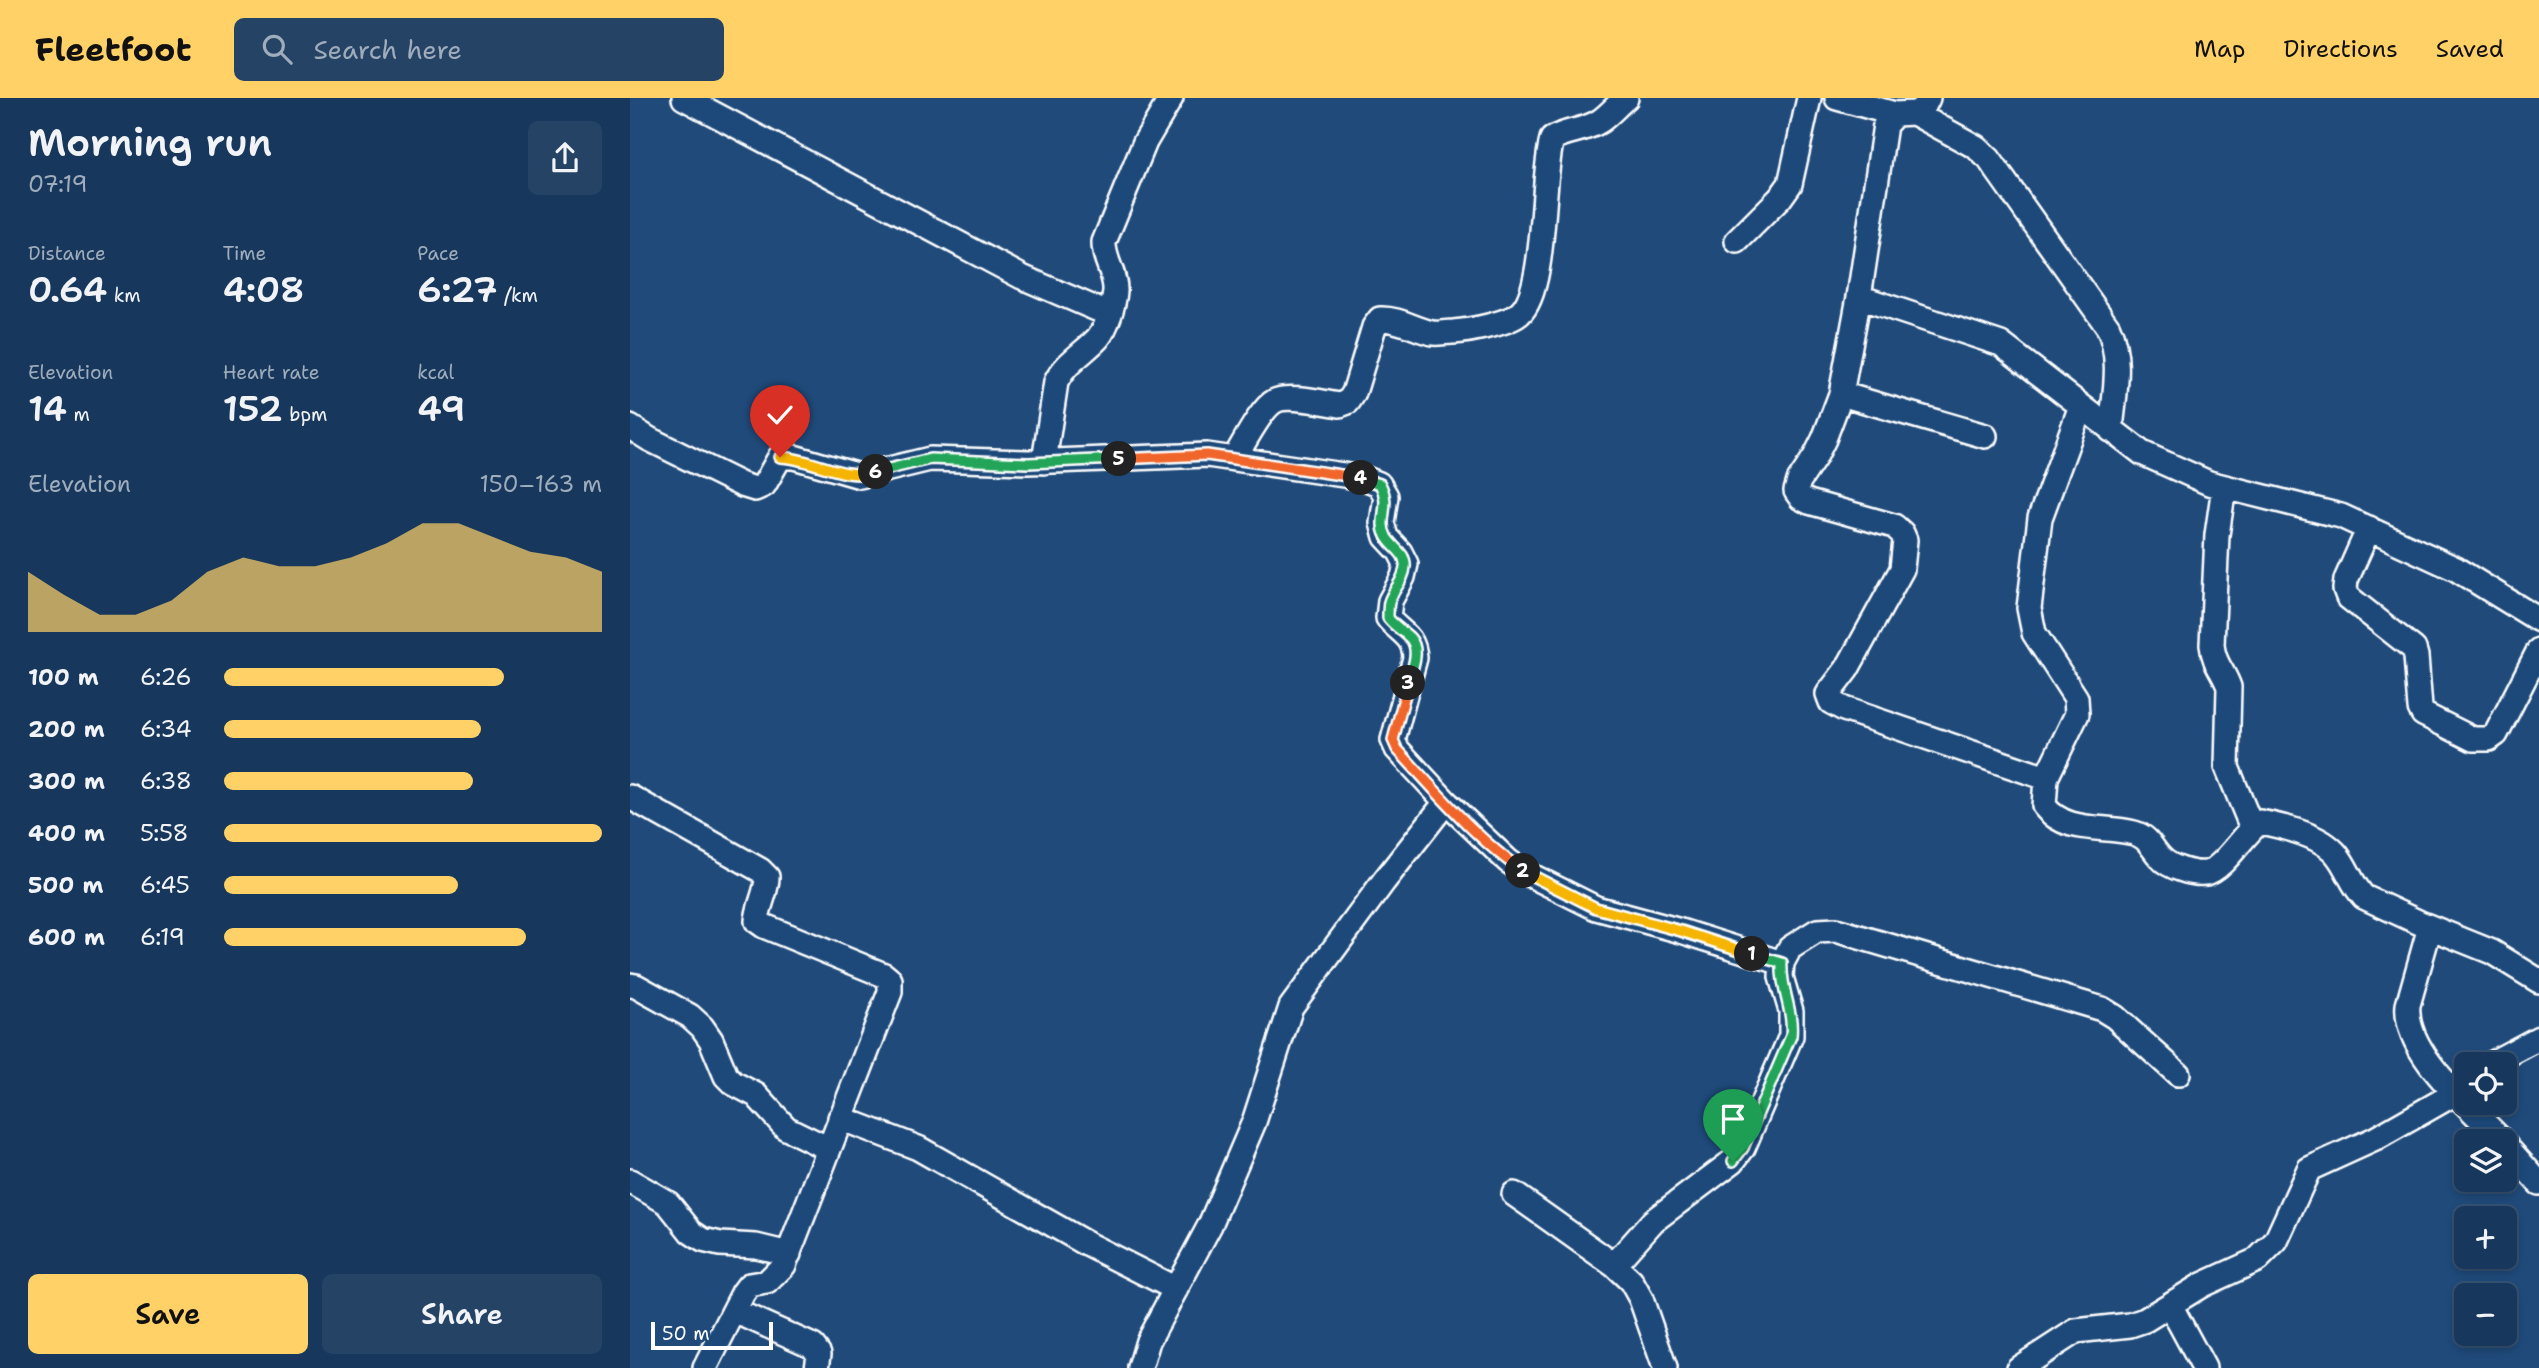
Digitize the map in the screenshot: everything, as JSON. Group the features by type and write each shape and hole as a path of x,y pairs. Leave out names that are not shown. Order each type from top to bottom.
{"street":[{"path":"684,98 1021,277 1108,314"},
{"path":"1044,462 1056,382 1062,371 1102,332 1108,314 1115,288 1103,253 1104,242 1145,142 1171,98"},
{"path":"1234,459 1267,408 1276,400 1340,405 1348,402 1354,393 1374,327 1380,319 1390,318 1433,333 1469,329 1515,318 1523,311 1529,302 1540,253 1552,139 1562,133 1585,128 1600,121 1626,98"},
{"path":"1737,241 1780,198 1790,184 1809,98"},
{"path":"1836,98 1913,108 1976,147 1989,159 2108,327 2116,344 2117,363 2111,430"},
{"path":"1913,108 1885,125 1842,394 1824,439 1796,491 1801,498 1809,502 1894,526 1905,540 1902,569 1847,668 1829,694 1830,702 2046,778"},
{"path":"1859,298 2001,344 2142,453 2209,483 2323,510 2369,528 2456,569 2539,620"},
{"path":"1842,394 1985,436"},
{"path":"2081,406 2039,518 2029,608 2034,633 2076,698 2077,714 2046,778 2044,806 2051,816 2082,828 2134,833 2147,839 2168,864 2205,873 2216,868 2260,821 2279,825 2322,842 2339,857 2352,882 2364,897 2492,951 2539,981"},
{"path":"630,427 649,439 755,489 764,485 780,457 794,457 860,475 930,459 1044,462 1197,455 1364,478 1380,484 1386,496 1382,523 1386,537 1400,552 1406,564 1403,577 1390,601 1388,618 1415,645 1415,658 1393,740 1397,749 1446,802 1508,861 1581,902 1782,963"},
{"path":"2224,487 2217,535 2212,645 2214,660 2226,676 2229,687 2227,767 2252,828"},
{"path":"2369,528 2344,589 2348,597 2414,649 2420,708 2428,718 2473,739 2489,739 2496,734 2539,650"},
{"path":"630,797 760,870 767,877 767,886 758,914 758,921 764,926 884,975 890,980 890,992 789,1254 777,1273 767,1282 749,1286 705,1368"},
{"path":"1140,1368 1148,1341 1210,1225 1254,1122 1292,1006 1446,802"},
{"path":"2430,927 2406,1017 2410,1030 2437,1073 2454,1085"},
{"path":"1614,1265 1653,1221 1733,1161 1743,1148 1791,1036 1791,1011 1781,977 1782,963 1790,948 1817,931 1836,930 1860,936 2102,1009 2115,1017 2178,1074"},
{"path":"630,985 690,1016 712,1040 726,1076 733,1083 756,1095 786,1128 829,1149"},
{"path":"2513,1052 2539,1038"},
{"path":"2019,1368 2076,1331 2130,1325 2145,1320 2202,1285 2257,1259 2276,1241 2309,1170 2375,1139 2454,1093"},
{"path":"2481,1115 2492,1129"},
{"path":"841,1118 918,1149 1087,1244 1176,1289"},
{"path":"2517,1158 2539,1183"},
{"path":"630,1181 668,1203 691,1232 703,1240 756,1246 789,1254"},
{"path":"1514,1194 1614,1265 1631,1281 1641,1298 1665,1368"},
{"path":"2170,1304 2204,1368"},
{"path":"734,1311 813,1346 819,1354 817,1368"}],"route":[{"path":"780,457 794,457 860,475 930,459 1028,463 1207,455 1364,478 1380,484 1386,496 1382,523 1386,537 1400,552 1406,564 1403,577 1390,601 1388,618 1415,645 1415,658 1395,728 1393,740 1397,749 1446,802 1508,861 1524,872 1596,908 1782,963 1781,977 1793,1025 1791,1036 1743,1148 1733,1161"}]}
